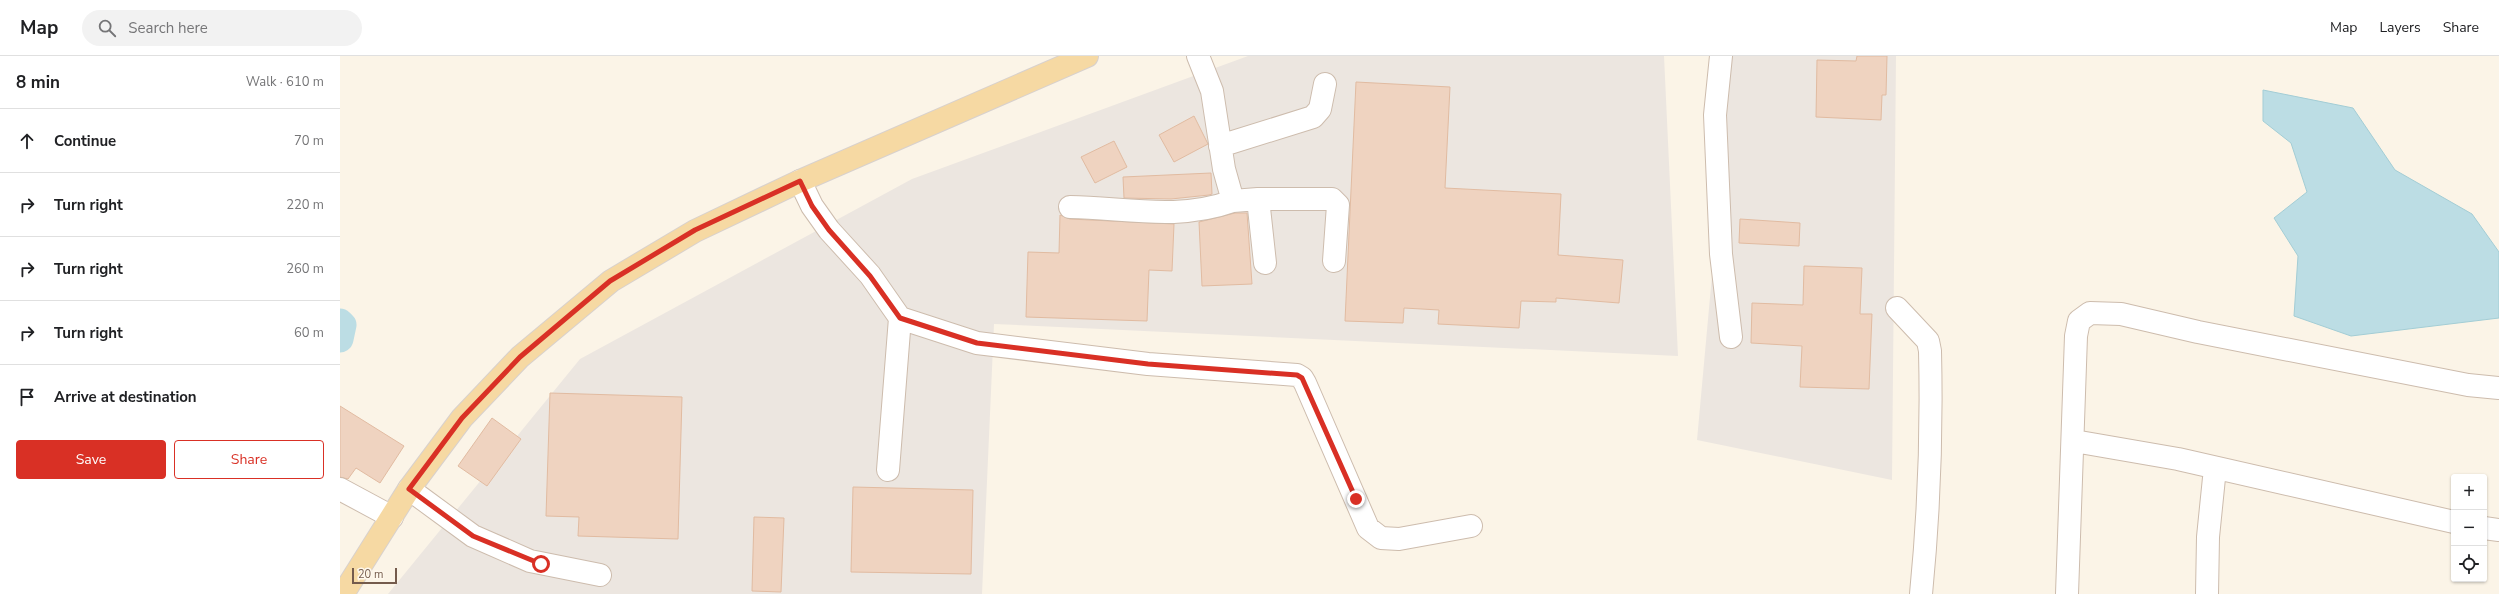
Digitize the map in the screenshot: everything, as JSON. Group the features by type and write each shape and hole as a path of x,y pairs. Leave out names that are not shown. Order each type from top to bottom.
{"main road":[{"path":"343,594 409,489 462,418 520,357 610,281 695,230 800,181 1087,56"}],"street":[{"path":"1198,56 1212,91 1220,146 1233,201"},
{"path":"1721,56 1715,115 1721,254 1731,337"},
{"path":"1220,146 1314,117 1320,109 1325,84"},
{"path":"800,181 812,206 829,230 870,276 900,318 977,343 1148,364 1297,375 1302,378 1305,383 1368,528 1381,538 1399,539 1471,526"},
{"path":"1258,199 1265,263"},
{"path":"1070,207 1114,208 1167,214 1210,209 1233,201 1258,199 1332,199 1338,205 1334,261"},
{"path":"1897,308 1928,341 1930,351 1932,422 1929,512 1921,594"},
{"path":"2067,594 2074,441 2073,384 2076,336 2080,321 2090,313 2121,314 2198,332 2468,385 2499,388"},
{"path":"888,470 900,318"},
{"path":"2074,441 2144,452 2451,521"},
{"path":"2207,594 2208,537 2214,468"},
{"path":"340,489 392,517"},
{"path":"409,489 480,539 530,561 600,575"},
{"path":"2487,528 2499,530"}],"shaded area":[{"path":"1248,56 1664,56 1678,356 994,324 982,594 388,594 580,359 912,179"},
{"path":"1732,56 1896,56 1892,480 1697,440"}],"water":[{"path":"2263,90 2353,108 2395,170 2472,214 2499,252 2499,318 2351,336 2294,316 2298,256 2274,218 2307,192 2291,143 2263,121"}],"building":[{"path":"1857,56 1887,56 1886,95 1882,95 1881,120 1816,117 1817,60 1856,61"},
{"path":"1356,82 1450,87 1445,188 1561,194 1558,255 1623,260 1619,303 1556,298 1556,302 1521,301 1519,328 1438,324 1439,310 1404,308 1403,323 1345,321"},
{"path":"1194,116 1208,144 1174,162 1159,135"},
{"path":"1114,141 1127,167 1095,183 1081,157"},
{"path":"1211,173 1212,194 1209,195 1171,199 1124,198 1123,177"},
{"path":"1235,213 1247,213 1252,284 1202,286 1199,222"},
{"path":"1060,215 1070,219 1174,224 1172,271 1149,270 1147,321 1026,317 1028,252 1059,253"},
{"path":"1740,219 1800,223 1799,246 1739,243"},
{"path":"1804,266 1862,268 1860,314 1872,314 1869,389 1800,387 1802,346 1751,343 1752,303 1803,305"},
{"path":"550,393 682,397 678,539 578,536 579,517 546,516"},
{"path":"340,406 404,446 380,483 356,468 348,479 340,477"},
{"path":"492,418 521,439 487,486 458,466"},
{"path":"853,487 973,490 971,574 851,572"},
{"path":"754,517 784,518 781,592 752,591"}],"waterway":[{"path":"340,322 343,325 340,339"}],"route":[{"path":"541,564 530,561 473,536 409,489 462,418 520,357 610,281 695,230 800,181 812,206 829,230 870,276 892,310 900,318 977,343 1148,364 1297,375 1302,378 1305,383 1356,499"}]}
